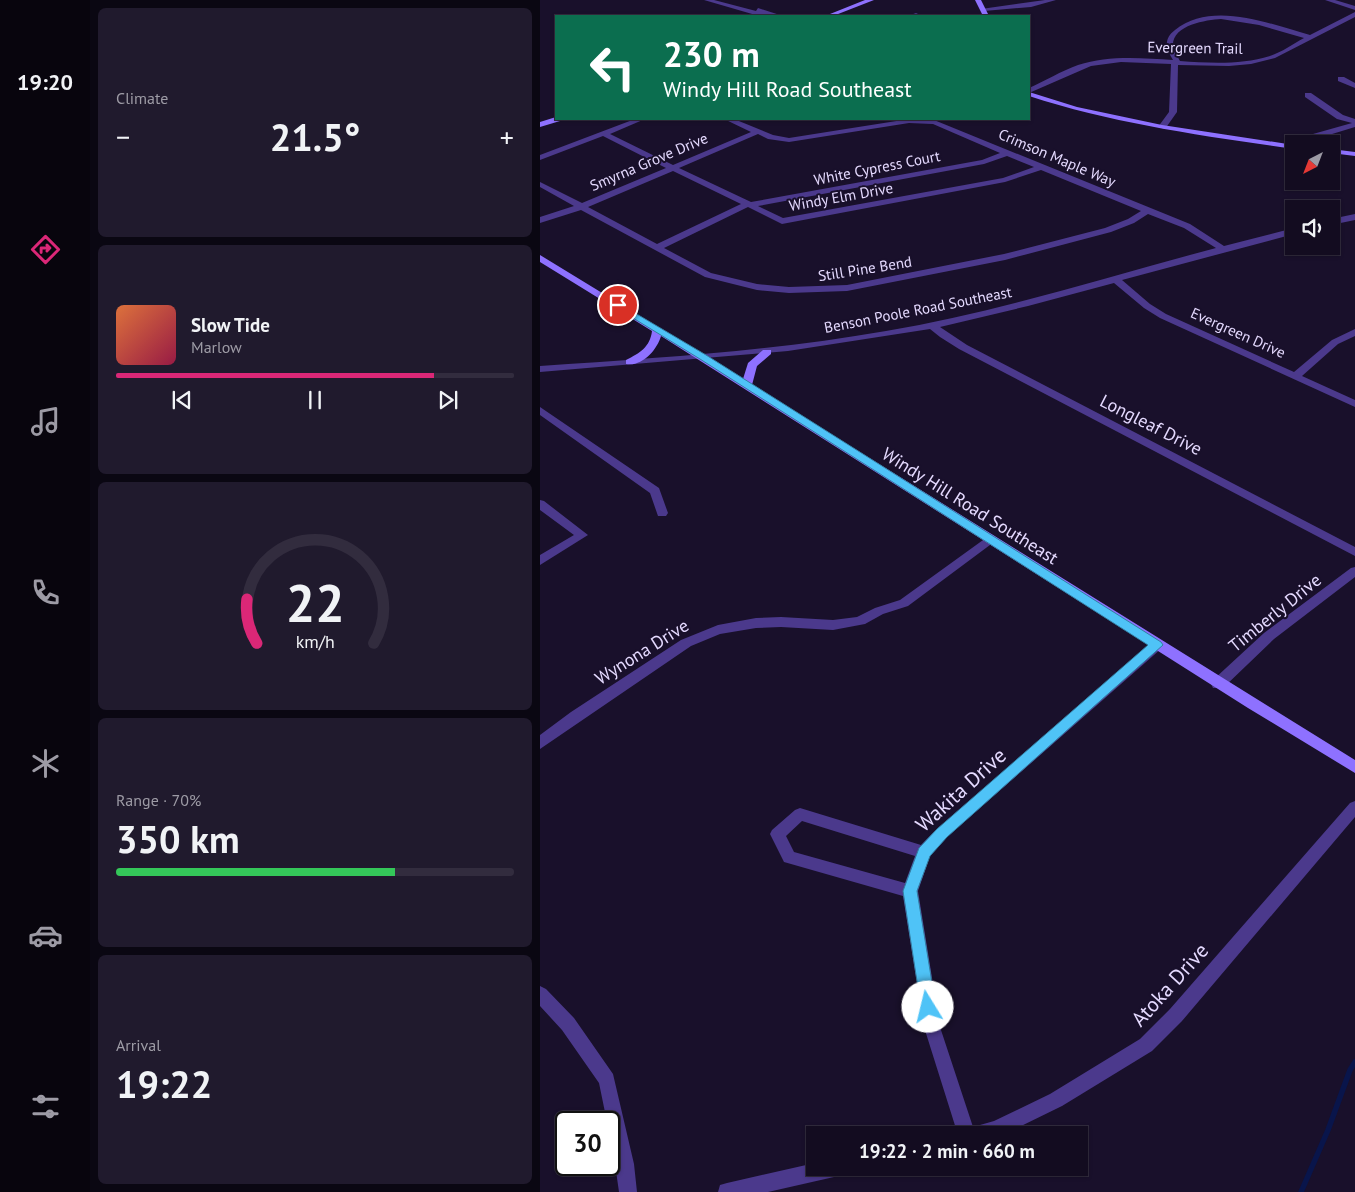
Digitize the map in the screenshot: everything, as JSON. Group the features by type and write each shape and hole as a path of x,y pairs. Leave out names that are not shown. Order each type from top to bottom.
{"main road":[{"path":"831,15 870,0"},
{"path":"978,0 986,15"},
{"path":"1030,93 1075,109 1162,127 1285,146"},
{"path":"540,125 555,120"},
{"path":"1340,152 1355,154"},
{"name":"Windy Hill Road Southeast","path":"540,258 703,357 1218,684 1355,766"},
{"path":"630,362 647,354 654,347 657,329"},
{"path":"747,385 752,365 767,352"}],"street":[{"path":"707,0 762,15"},
{"path":"722,0 776,15"},
{"path":"984,9 1031,5 1053,0"},
{"path":"1328,0 1355,8"},
{"name":"Evergreen Trail","path":"1030,92 1080,65 1098,62 1117,60 1223,65 1255,62 1273,57 1355,14"},
{"path":"1162,127 1173,112 1175,64 1177,60 1169,45 1172,37 1184,26 1206,18 1230,17 1251,20 1309,37"},
{"path":"1341,79 1355,86"},
{"path":"1308,95 1340,118 1355,124"},
{"path":"540,158 639,120"},
{"name":"Crimson Maple Way","path":"730,120 776,139 795,139 903,122 923,121 940,124 1040,167 1194,229 1223,249"},
{"path":"1327,135 1355,124"},
{"name":"Smyrna Grove Drive","path":"540,220 580,207 756,132"},
{"name":"Windy Elm Drive","path":"604,134 782,222 1005,180 1024,175 1040,167"},
{"name":"White Cypress Court","path":"656,248 749,205 984,162 1007,153"},
{"name":"Still Pine Bend","path":"540,184 708,275 740,284 790,290 836,289 1005,257 1108,230 1131,221 1148,210"},
{"name":"Smyrna Grove Drive","path":"540,228 580,207"},
{"path":"1340,220 1355,217"},
{"name":"Benson Poole Road Southeast","path":"540,368 767,352 934,326 1003,310 1285,233"},
{"name":"Evergreen Drive","path":"1115,279 1147,306 1164,316 1355,404"},
{"name":"Longleaf Drive","path":"934,326 943,335 963,347 1355,552"},
{"path":"1295,376 1335,342 1355,332"},
{"path":"540,410 655,491 662,513"},
{"path":"540,504 582,535 540,561"},
{"name":"Wynona Drive","path":"540,743 576,716 686,643 718,630 756,623 781,622 833,626 860,621 880,611 904,603 990,539"},
{"name":"Timberly Drive","path":"1218,684 1269,636 1355,571"},
{"name":"Wakita Drive","path":"964,1126 932,1027 910,891 924,852 942,833 1157,645"},
{"name":"Atoka Drive","path":"1002,1126 1056,1100 1146,1046 1176,1015 1355,807"},
{"path":"910,891 860,876 822,869 789,857 777,834 800,814 924,852"},
{"path":"540,994 568,1024 607,1080 625,1164 628,1192"},
{"path":"727,1192 806,1174"}],"waterway":[{"path":"1301,1192 1328,1130 1350,1070 1355,1062"}],"route":[{"path":"618,305 1157,645 942,833 924,852 910,891 928,1007"}]}
